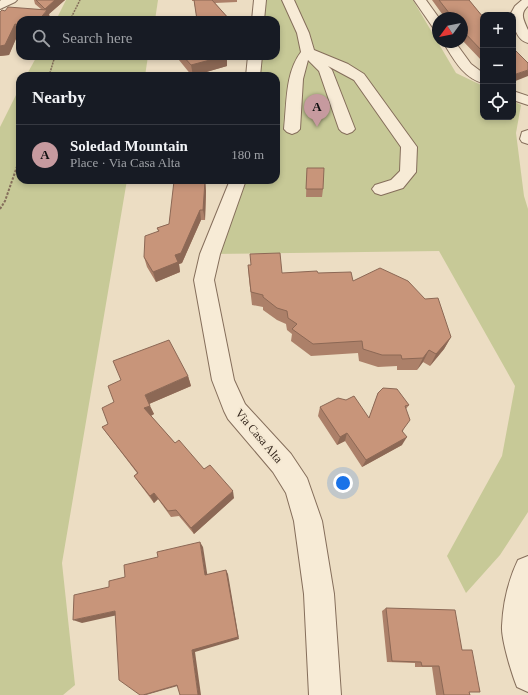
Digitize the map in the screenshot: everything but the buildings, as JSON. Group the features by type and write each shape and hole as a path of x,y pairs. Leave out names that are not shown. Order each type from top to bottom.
{"street":[{"path":"0,5 11,0"},
{"path":"258,16 260,0"},
{"path":"288,0 303,33 308,52 325,70 347,129"},
{"path":"420,0 432,17"},
{"path":"525,0 528,1 518,10 516,15 522,32 528,39"},
{"path":"453,48 466,66 480,76"},
{"path":"292,129 296,79 300,61 308,52"},
{"path":"308,52 343,67 359,77 410,147 408,172 397,184 381,189"},
{"path":"253,72 255,60"},
{"path":"516,96 528,101"},
{"name":"Via Casa Alta","path":"236,184 210,254 204,280 222,380 236,411 282,463 298,487 308,521 318,594 325,695"},
{"path":"528,570 523,580 517,628 528,676"}],"path":[{"path":"72,16 80,0"},
{"path":"50,72 54,60"},
{"path":"0,209 5,201 16,169"}],"green space":[{"path":"66,0 158,0 156,16 58,16"},
{"path":"263,0 413,0 432,32 432,48 441,48 456,73 480,85 480,120 516,120 516,102 521,105 516,133 524,196 528,209 528,512 500,555 466,593 447,556 502,456 515,386 439,251 210,254 236,184 280,184 280,72 253,72 254,60 280,60 280,16 261,16"},
{"path":"35,60 147,60 146,72 28,72"},
{"path":"16,95 16,184 126,184 62,563 75,685 63,695 0,695 0,127"}],"place":[{"name":"Soledad Mountain","path":"317,127"}]}
